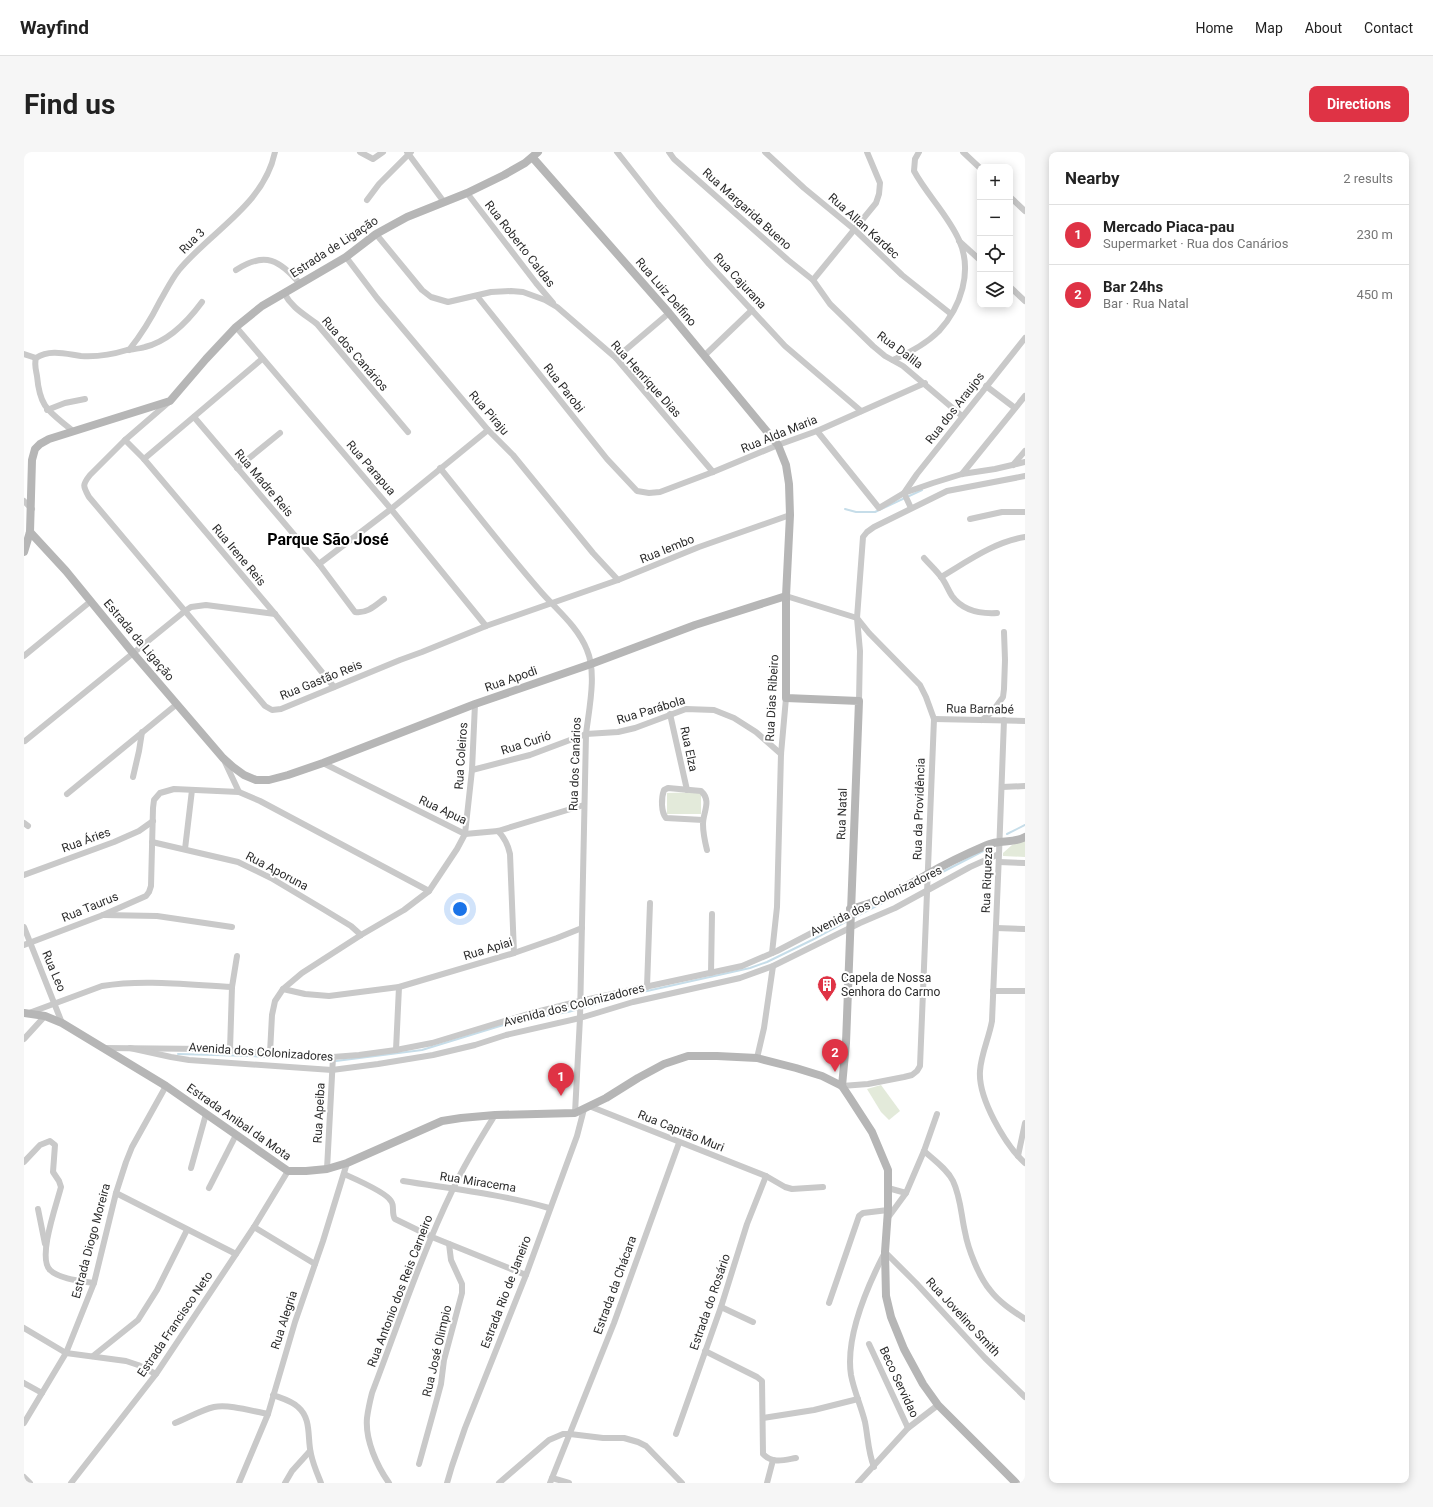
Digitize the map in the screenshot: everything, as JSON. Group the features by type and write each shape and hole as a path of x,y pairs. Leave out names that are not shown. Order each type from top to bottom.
{"street":[{"name":"Rua 3","path":"129,350 142,334 178,270 209,239 240,212 256,194 267,178 273,163 275,152"},
{"path":"360,152 373,159 383,152"},
{"name":"Rua Cajurana","path":"617,152 662,210 709,264 785,346 861,411"},
{"name":"Rua Margarida Bueno","path":"669,152 674,159 788,260 813,280"},
{"name":"Rua Allan Kardec","path":"765,152 804,188 855,230 902,275 951,314"},
{"path":"892,360 912,352 939,331 960,299 963,287 964,259 959,241 946,217 914,171 915,159 919,152"},
{"path":"963,152 977,165"},
{"path":"367,200 379,184 409,153 444,202"},
{"path":"813,280 876,203 880,183 869,153"},
{"name":"Estrada de Ligação","path":"89,497 83,484 85,481 125,440 170,401 206,358 236,327 262,306 346,257 376,234 407,217 467,193 504,175 535,155"},
{"name":"Rua Luiz Delfino","path":"535,155 669,313 778,445"},
{"name":"Rua Roberto Caldas","path":"467,193 536,284 557,307"},
{"path":"1013,200 1025,211"},
{"name":"Rua Henrique Dias","path":"376,234 422,290 432,297 448,302 491,292 511,291 523,292 545,300 557,307 616,358 712,472"},
{"path":"959,241 977,257"},
{"name":"Rua Piraju","path":"346,257 378,298 488,430 513,455 592,553 618,580"},
{"path":"236,270 253,261 273,260 290,272 300,284"},
{"name":"Rua Dalila","path":"813,280 830,304 873,346 892,360 904,366 962,416"},
{"path":"1013,290 1025,301"},
{"name":"Rua dos Canários","path":"284,293 294,307 317,324 408,432"},
{"name":"Rua Parobi","path":"477,296 607,459 638,491"},
{"path":"24,354 36,358 48,353 82,356 108,356 129,350 145,348 162,341 186,321 202,302"},
{"path":"704,356 752,310"},
{"path":"616,358 669,313"},
{"name":"Rua Parapua","path":"236,327 391,509 486,626"},
{"name":"Rua dos Araujos","path":"905,495 922,467 1025,338"},
{"path":"36,358 35,365 39,394 43,404 47,410 72,430"},
{"path":"144,459 262,359"},
{"name":"Rua Alda Maria","path":"638,491 649,493 660,492 817,431 925,383"},
{"path":"986,386 1015,408"},
{"path":"962,474 1025,396"},
{"path":"47,410 65,403 85,399"},
{"path":"24,552 30,532 32,509 32,460 35,449 49,438 170,401"},
{"name":"Rua Madre Reis","path":"194,417 319,564 355,612 360,613 366,611 384,599"},
{"path":"319,564 391,509 488,430"},
{"path":"817,431 879,508 905,495 962,474 1025,462"},
{"path":"237,468 280,432"},
{"name":"Rua Irene Reis","path":"125,440 144,459 276,614 334,687"},
{"name":"Rua Dias Ribeiro","path":"772,953 777,907 781,754 786,698 786,596 790,515 789,484 786,465 778,445"},
{"path":"1013,465 1025,451"},
{"name":"Rua dos Canários","path":"440,468 537,588 572,626 588,650 591,664 592,674 586,734 580,1016 575,1113"},
{"path":"905,495 910,507 948,491 1025,476"},
{"name":"Rua Gastão Reis","path":"89,497 268,708 272,710 281,709 486,626 552,604"},
{"path":"24,501 32,509"},
{"name":"Rua Natal","path":"842,1086 846,1043 859,701 860,651 857,618 862,544 863,537 867,532 910,507"},
{"path":"970,519 1002,512 1025,512"},
{"name":"Rua Iembo","path":"552,604 618,580 699,547 790,515"},
{"name":"Estrada da Ligação","path":"30,532 66,571 133,653 223,758 233,768 244,775"},
{"path":"941,577 990,548 1003,542 1025,537"},
{"path":"924,558 941,577 952,596 959,604 971,611 981,614 997,613"},
{"path":"786,596 857,618"},
{"name":"Rua Apodi","path":"244,775 256,780 269,780 288,776 475,704 591,664 695,625 786,596"},
{"path":"24,656 91,601"},
{"path":"25,742 133,653 192,607 206,605 276,614"},
{"name":"Rua da Providência","path":"842,1086 868,1084 912,1075 917,1072 920,1066 934,719 920,685 869,633 857,618"},
{"path":"982,720 992,712 1003,698 1005,660 1004,632"},
{"path":"786,698 859,701"},
{"path":"67,794 177,704"},
{"name":"Rua Coleiros","path":"465,834 472,770 475,704"},
{"name":"Rua Parábola","path":"586,734 618,732 649,723 686,708 714,710 734,718 756,732 781,754"},
{"name":"Rua Elza","path":"670,714 687,790"},
{"name":"Rua Barnabé","path":"934,719 1025,721"},
{"name":"Rua Riqueza","path":"1004,720 999,841 1000,854 992,1021 981,1062 980,1074 985,1099 994,1120 1008,1144 1025,1163"},
{"path":"133,777 142,732"},
{"name":"Rua Curió","path":"472,770 530,755 586,734"},
{"path":"223,758 238,792"},
{"name":"Rua Apua","path":"323,763 465,834 498,832 584,805"},
{"path":"1002,787 1025,786"},
{"path":"192,790 185,849 152,842 154,800 160,793 174,788 238,792 260,801 429,891"},
{"name":"Rua Elza","path":"703,820 670,818 664,816 662,796 664,790 668,788 702,790 707,807 703,820 707,850"},
{"name":"Rua Áries","path":"24,875 114,842 139,831 153,821"},
{"path":"498,832 506,841 510,854 514,952"},
{"path":"270,1053 272,1015 275,1001 283,989 302,973 361,935 404,910 429,891 444,870 465,834"},
{"name":"Avenida dos Colonizadores","path":"103,1048 230,1050 333,1058 396,1050 432,1043 528,1014 580,1004 647,987 742,966 772,953 850,913 878,901 988,844 999,841 1010,842 1025,837"},
{"name":"Rua Taurus","path":"27,944 103,915 146,896 151,886 152,842"},
{"name":"Rua Aporuna","path":"185,849 238,862 270,878 323,909 351,926 361,935"},
{"name":"Avenida dos Colonizadores","path":"130,1048 189,1060 332,1068 378,1064 433,1055 633,1002 740,978 774,966 850,926 895,908 927,889 1000,854"},
{"path":"999,862 1025,863"},
{"path":"647,987 650,903"},
{"path":"711,973 712,914"},
{"path":"103,915 157,916 232,927"},
{"name":"Rua Leo","path":"24,927 27,944 55,1003 62,1023"},
{"name":"Rua Apiai","path":"283,989 305,994 329,996 399,987 514,952 582,928"},
{"path":"996,928 1025,929"},
{"path":"230,1050 232,987 237,956"},
{"path":"757,1058 764,1028 774,966"},
{"path":"26,1013 102,986 114,984 131,982 232,987"},
{"path":"396,1050 399,987"},
{"path":"994,991 1025,991"},
{"name":"Estrada Anibal da Mota","path":"26,1013 45,1016 62,1023 166,1086 288,1171 306,1172 327,1169 347,1163 442,1121 495,1115 575,1113 606,1098 638,1078 676,1059 688,1056 757,1058 822,1076 842,1086"},
{"path":"24,1039 45,1016"},
{"path":"256,1064 257,1053"},
{"name":"Rua Apeiba","path":"327,1169 333,1058"},
{"name":"Estrada Diogo Moreira","path":"24,1423 66,1353 94,1283 120,1177 132,1147 166,1086"},
{"path":"842,1086 872,1132 888,1170 888,1210 885,1252 886,1296 897,1332 915,1371 938,1405 1016,1483"},
{"name":"Rua Capitão Muri","path":"586,1107 766,1176 785,1187 792,1189 823,1187"},
{"name":"Estrada Rio de Janeiro","path":"447,1483 465,1428 526,1275 577,1136 586,1107"},
{"path":"191,1168 206,1114"},
{"path":"887,1219 906,1192 924,1151 937,1114"},
{"name":"Rua Antonio dos Reis Carneiro","path":"389,1483 377,1462 369,1439 367,1420 372,1393 432,1237 453,1189 470,1156 495,1115"},
{"path":"1018,1156 1025,1123"},
{"path":"209,1188 236,1135"},
{"path":"24,1162 40,1145 50,1141 54,1145 55,1152 53,1172 60,1181 61,1186 46,1246 46,1264 49,1269 56,1274 75,1280 94,1283"},
{"name":"Estrada da Chácara","path":"570,1434 614,1323 679,1142"},
{"path":"924,1151 947,1172 953,1181 960,1200 970,1250 985,1283 994,1296 1025,1319"},
{"name":"Rua Alegria","path":"240,1483 268,1414 295,1322 347,1163"},
{"name":"Estrada Francisco Neto","path":"71,1483 156,1374 254,1227 288,1171"},
{"path":"344,1174 375,1189 390,1199 392,1202 392,1214 395,1219 432,1237 526,1275"},
{"name":"Estrada do Rosário","path":"676,1434 721,1307 747,1224 766,1176"},
{"name":"Rua Miracema","path":"403,1181 495,1195 550,1208"},
{"path":"888,1188 906,1192"},
{"path":"116,1193 236,1254"},
{"path":"38,1209 46,1246"},
{"path":"829,1303 859,1216 863,1213 888,1210"},
{"path":"254,1227 315,1264"},
{"path":"93,1356 138,1320 157,1290 187,1230"},
{"name":"Rua José Olimpio","path":"419,1464 441,1384 444,1360 462,1293 462,1284 451,1260 449,1244"},
{"path":"874,1467 870,1456 865,1421 851,1374 851,1352 864,1297 885,1252"},
{"name":"Rua Jovelino Smith","path":"885,1252 916,1283 984,1358 1025,1397"},
{"path":"721,1307 753,1322"},
{"path":"24,1328 66,1353 126,1362 138,1365 156,1374"},
{"name":"Beco Servidao","path":"869,1344 894,1401 908,1428"},
{"path":"706,1351 758,1377 762,1381 762,1451 766,1457 773,1460 781,1461 796,1458"},
{"path":"24,1383 42,1393"},
{"path":"273,1395 298,1406 302,1412 309,1430 310,1451 313,1464 322,1483"},
{"path":"763,1418 814,1410 858,1399"},
{"path":"858,1483 908,1428 938,1405"},
{"path":"175,1423 216,1407 248,1410 268,1414"},
{"path":"499,1483 549,1440 563,1434 603,1438 624,1438 638,1442 646,1446 682,1483"},
{"path":"569,1483 551,1480 570,1434"},
{"path":"285,1483 292,1471 310,1451"},
{"path":"767,1483 773,1460"},
{"path":"24,1477 30,1483"}],"green space":[{"path":"701,792 701,814 667,814 667,793"},
{"path":"1025,840 1025,857 1003,856 1003,853 1012,845"},
{"path":"881,1085 900,1111 889,1120 881,1112 867,1089"}],"waterway":[{"path":"845,509 856,512 875,512 922,490"},
{"path":"1007,834 1025,825"},
{"path":"929,879 989,848"},
{"path":"853,918 925,881"},
{"path":"178,1054 251,1056 336,1061 422,1050 516,1021 568,1012 638,993 750,968 767,962 849,920"}],"place":[{"name":"Capela de Nossa Senhora do Carmo","path":"827,1002"},
{"name":"Bar 24hs","path":"835,1072"},
{"name":"Mercado Piaca-pau","path":"561,1096"}],"district":[{"name":"Parque São José","path":"328,539"}]}
